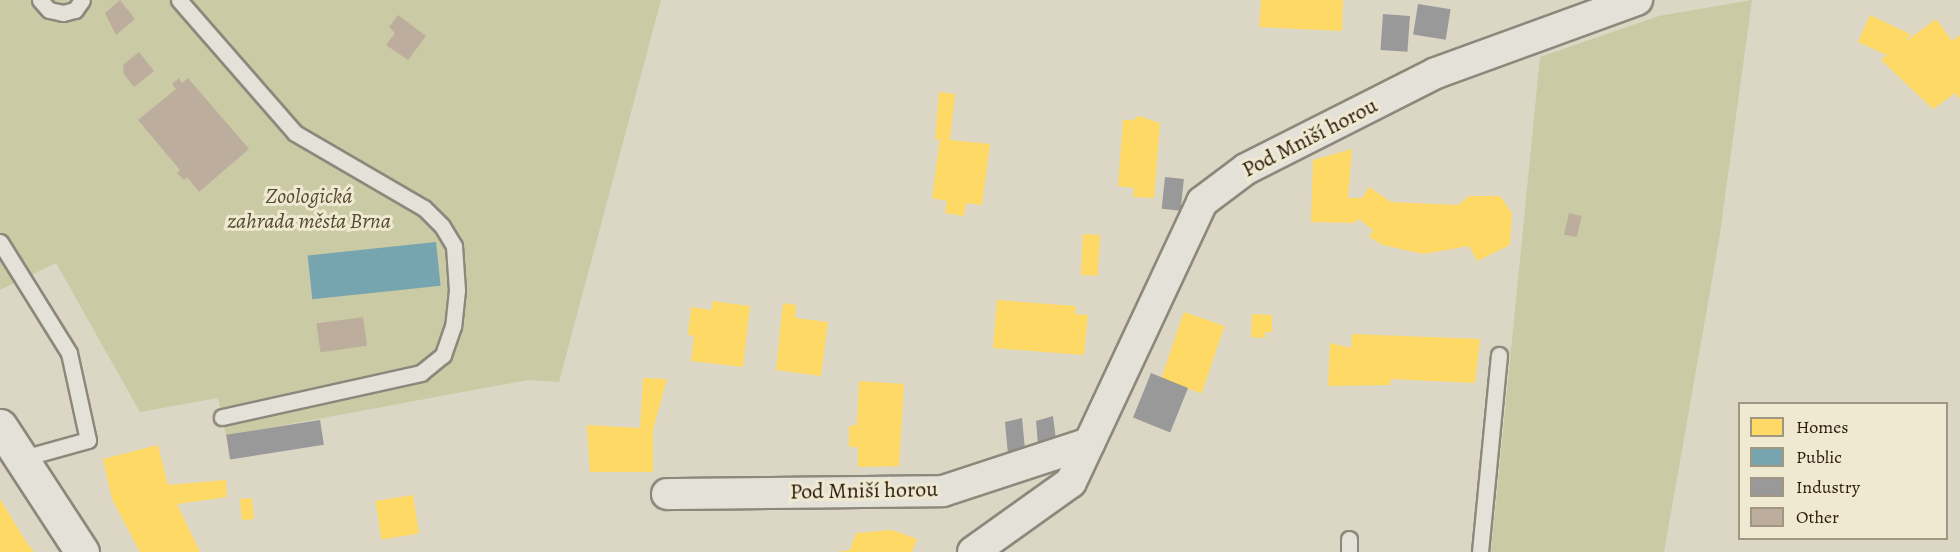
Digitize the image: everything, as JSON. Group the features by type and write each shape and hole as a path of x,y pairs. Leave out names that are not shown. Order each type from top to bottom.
{"street":[{"name":"Pod Mniší horou","path":"973,552 1071,482 1202,202 1246,169 1436,73 1637,0"},
{"path":"0,426 82,552"},
{"name":"Pod Mniší horou","path":"667,494 943,491 1089,443"}],"lane":[{"path":"40,0 49,10 63,13 75,10 82,0"},
{"path":"179,0 295,133 423,208 442,226 454,246 457,291 453,326 443,355 421,373 222,417"},
{"path":"0,242 69,353 88,440 20,459"},
{"path":"1480,552 1499,355"}],"green space":[{"name":"Zoologická zahrada města Brna","path":"0,0 661,0 559,382 528,380 226,436 218,398 140,412 56,263 0,290"},
{"path":"1752,0 1719,240 1664,552 1491,552 1540,57 1659,16"}],"building: Homes":[{"path":"1261,0 1343,0 1342,31 1259,27"},
{"path":"1870,15 1910,34 1906,41 1936,19 1952,41 1960,35 1960,99 1955,93 1933,109 1881,60 1887,55 1858,42"},
{"path":"939,92 955,94 950,140 990,144 982,205 966,203 964,216 945,213 947,201 932,198 940,138 935,140"},
{"path":"1139,116 1160,123 1154,198 1133,197 1134,188 1118,186 1123,120 1133,120"},
{"path":"1352,149 1348,198 1362,198 1369,187 1391,202 1458,205 1469,196 1500,196 1512,213 1510,245 1477,261 1469,246 1423,254 1383,245 1369,237 1373,230 1359,219 1354,223 1311,222 1313,160"},
{"path":"1083,234 1100,235 1098,276 1081,275"},
{"path":"997,300 1076,306 1075,314 1088,315 1084,355 993,348"},
{"path":"712,301 750,306 743,367 691,361 694,336 688,335 691,307 712,310"},
{"path":"783,303 796,305 795,318 828,322 821,376 776,370"},
{"path":"1184,312 1225,326 1202,393 1161,379"},
{"path":"1252,314 1272,315 1272,332 1265,332 1265,338 1251,337"},
{"path":"1352,334 1480,339 1475,383 1391,379 1390,385 1328,386 1330,343 1351,348"},
{"path":"643,378 667,379 653,430 653,472 590,472 587,425 640,428"},
{"path":"859,381 904,384 899,466 858,467 858,447 849,447 849,426 857,425"},
{"path":"158,445 168,485 226,480 227,497 177,504 200,552 140,552 112,499 103,459"},
{"path":"413,495 419,534 382,539 375,501"},
{"path":"252,498 254,519 242,520 240,499"},
{"path":"0,499 25,540 34,552 0,552"},
{"path":"892,530 917,539 912,552 837,552 850,550 856,533"}],"building: Public":[{"path":"436,242 441,286 312,299 308,255"}],"building: Industry":[{"path":"1418,4 1451,9 1446,40 1413,35"},
{"path":"1383,14 1410,16 1407,52 1380,50"},
{"path":"1165,177 1184,179 1181,211 1162,209"},
{"path":"1151,373 1188,388 1170,432 1133,418"},
{"path":"1053,416 1056,440 1038,445 1036,421"},
{"path":"1022,418 1025,450 1008,455 1005,422"},
{"path":"320,420 324,445 230,460 226,435"}],"building: Other":[{"path":"120,0 135,19 116,35 105,13"},
{"path":"398,15 426,36 408,60 386,45 395,33 389,27"},
{"path":"139,52 154,71 134,87 124,74 123,65"},
{"path":"179,78 182,83 188,78 249,149 199,192 187,177 184,180 177,173 180,170 138,120 176,89 172,84"},
{"path":"1569,213 1582,216 1577,237 1564,234"},
{"path":"363,317 367,346 320,352 316,324"}]}
